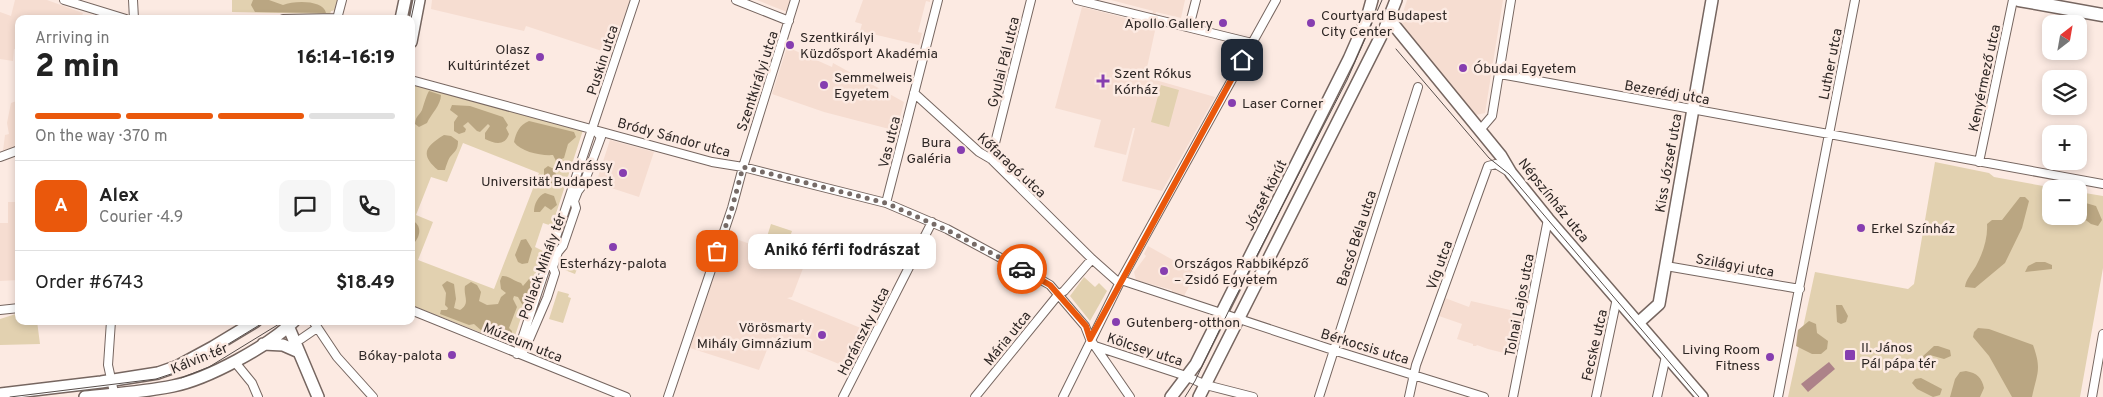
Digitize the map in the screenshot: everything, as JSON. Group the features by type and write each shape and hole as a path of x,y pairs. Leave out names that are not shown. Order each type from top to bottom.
{"main road":[{"path":"402,15 405,0"},
{"path":"415,21 419,0"},
{"name":"József körút","path":"1171,397 1196,364 1222,314 1349,59 1367,18 1372,0"},
{"path":"1199,397 1389,19 1396,0"},
{"name":"Kiss József utca","path":"1638,323 1659,304 1712,0"},
{"path":"2019,0 2063,4 2103,15"},
{"name":"Népszínház utca","path":"1389,19 1501,156 1511,173 1548,219 1702,397"},
{"name":"Kálvin tér","path":"0,394 145,376 178,366 249,325"},
{"name":"Kálvin tér","path":"85,397 115,396 173,386 234,361 263,344 287,325"},
{"name":"Kálvin tér","path":"290,325 318,397"},
{"path":"298,325 299,352"},
{"path":"263,344 283,345 299,352"}],"street":[{"path":"64,0 111,15"},
{"path":"133,0 134,15"},
{"path":"338,15 342,0"},
{"name":"Puskin utca","path":"593,128 635,0"},
{"path":"736,0 789,21"},
{"name":"Szentkirályi utca","path":"668,397 732,208 795,0"},
{"name":"Vas utca","path":"886,203 938,0"},
{"name":"Gyulai Pál utca","path":"991,159 1031,0"},
{"path":"1078,0 1252,43"},
{"path":"1189,27 1196,0"},
{"path":"1063,397 1093,343 1120,282 1276,0"},
{"path":"1480,130 1492,116 1511,0"},
{"name":"Luther utca","path":"1829,134 1855,0"},
{"name":"Kenyérmező utca","path":"1979,162 2013,0"},
{"name":"Bezerédj utca","path":"1500,74 1829,134"},
{"name":"Bródy Sándor utca","path":"415,81 593,128 712,162 743,167 886,203 932,222 1050,285 1086,326 1093,343 1130,397"},
{"name":"Bacsó Béla utca","path":"1319,397 1418,87"},
{"name":"Kőfaragó utca","path":"914,93 979,152 991,159 1092,259 1120,282"},
{"name":"Pollack Mihály tér","path":"517,354 593,128"},
{"path":"1778,397 1829,134 2103,184"},
{"path":"0,157 15,151"},
{"name":"Víg utca","path":"1409,397 1414,374 1488,166 1496,164 1511,173"},
{"name":"Tolnai Lajos utca","path":"1513,397 1548,219"},
{"name":"Horánszky utca","path":"843,397 932,222"},
{"name":"Mária utca","path":"975,397 1058,295 1064,292 1092,259"},
{"name":"Szilágyi utca","path":"1666,266 1800,289"},
{"name":"Bérkocsis utca","path":"1120,282 1484,397"},
{"name":"Fecske utca","path":"1596,397 1617,298"},
{"path":"0,310 15,308"},
{"name":"Múzeum utca","path":"415,312 626,397"},
{"path":"111,325 108,365 115,396"},
{"path":"301,340 315,325"},
{"path":"317,325 337,357 372,397"},
{"path":"2103,334 2093,393 2103,391"},
{"name":"Kölcsey utca","path":"1093,343 1187,376 1206,385 1253,397"},
{"path":"1656,397 1666,356"},
{"path":"234,361 252,383 258,397"}],"shaded area":[{"path":"15,0 47,0 83,13 82,15 15,15 13,61 0,59 0,12 11,16"},
{"path":"232,0 338,0 336,10 331,11 330,14 232,12"},
{"path":"253,0 269,0 283,5 294,2 315,3 324,9 326,13 255,12 251,5"},
{"path":"432,0 630,0 611,54 526,26 524,31 431,9"},
{"path":"757,0 790,0 787,12"},
{"path":"863,0 930,0 930,2 926,1 918,32 922,33 919,45 860,31 862,24 855,22"},
{"name":"Szent Rókus Kórház","path":"1111,0 1185,0 1181,18 1156,12 1153,25 1156,26 1145,77 1215,97 1162,191 1122,181 1135,128 1133,128 1126,155 1094,147 1101,120 1055,108 1082,7 1150,24 1153,11"},
{"name":"Óbudai Egyetem","path":"1407,0 1503,0 1485,113 1476,115 1404,32 1400,22"},
{"name":"Semmelweis Egyetem","path":"787,47 832,67 833,63 904,102 897,131 824,112 772,94"},
{"path":"415,85 583,130 552,226 543,223 535,247 543,251 512,345 415,307","holes":["463,143 539,173 494,289 418,260 433,222 416,215 431,177 447,182"]},
{"path":"1161,85 1179,90 1169,127 1151,122"},
{"path":"429,91 441,95 441,99 427,123 419,127 415,124 415,121 422,110"},
{"path":"15,102 15,146 3,151 5,135 9,134 7,123 11,103"},
{"path":"452,105 470,106 503,117 508,125 506,128 509,134 507,138 499,143 485,139 485,133 490,126 488,124 480,132 468,122 463,126 466,129 465,132 459,134 454,131 454,122 458,116 450,110"},
{"path":"529,121 574,132 576,137 568,144 564,158 556,161 553,155 532,153 514,142 520,127"},
{"path":"444,135 451,136 458,141 456,150 449,158 445,170 438,170 428,159 427,151 433,143"},
{"name":"Andrássy Universität Budapest","path":"610,140 654,152 639,197 596,183"},
{"name":"II. János Pál pápa tér","path":"1935,162 1989,173 1994,177 2042,186 2042,225 2087,225 2087,193 2103,196 2103,268 2080,397 1788,397 1815,272 1908,289 1914,284"},
{"path":"548,166 554,169 558,180 556,184 550,186 544,184 544,169"},
{"path":"545,193 554,196 557,205 551,210 545,206 540,212 534,212 537,201"},
{"path":"2020,197 2025,197 2029,201 2022,228 2005,263 1975,288 1965,287 1983,251 1987,235 1987,224 1992,220 2002,220"},
{"path":"8,202 15,202 15,280 0,281 0,223 8,223"},
{"path":"2087,203 2096,206 2102,220 2098,226 2087,221"},
{"path":"415,222 419,229 415,242"},
{"path":"771,224 792,231 784,253 764,246"},
{"path":"727,236 805,263 792,297 787,298 873,333 854,370 772,337 759,370 690,348"},
{"path":"526,239 532,249 528,263 522,264 518,262 515,255 521,240"},
{"name":"Országos Rabbiképző – Zsidó Egyetem","path":"1148,246 1196,273 1184,296 1172,292 1172,290 1136,280 1134,272 1146,256 1144,254"},
{"path":"569,260 579,264 575,274 565,270"},
{"path":"2036,262 2045,262 2052,265 2052,269 2025,272 2028,266"},
{"path":"502,276 507,276 523,286 529,279 535,281 532,288 535,299 528,308 522,304 518,297 514,296 513,299 517,307 509,328 512,331 511,337 504,340 493,332 483,332 474,324 469,325 440,314 441,310 447,310 448,308 445,305 446,293 442,285 447,281 454,284 456,299 454,308 460,310 466,302 465,286 471,282 477,285 481,292 479,301 487,305 498,304 501,297 506,293 501,289 500,281"},
{"path":"1084,277 1095,287 1099,283 1107,291 1090,321 1070,296"},
{"path":"558,291 569,294 568,297 571,298 563,323 549,319"},
{"path":"1445,298 1469,307 1471,301 1523,313 1516,356 1477,345 1473,346 1473,344 1457,339 1462,324 1439,316"},
{"path":"1836,305 1842,305 1848,316 1846,322 1841,324 1837,322"},
{"path":"15,314 15,325 38,325 40,344 0,345 0,319"},
{"path":"1809,321 1816,324 1817,333 1828,341 1827,349 1821,354 1812,354 1796,346 1798,330"},
{"path":"1978,328 1989,329 2033,345 2038,366 2032,397 2012,397 1989,356 1973,337 1974,332"},
{"path":"1934,346 1950,350 1951,356 1944,359 1930,355 1925,363 1920,364 1922,357"},
{"path":"1829,362 1835,369 1808,392 1801,384"},
{"path":"1966,371 1978,376 1982,381 1984,388 1980,397 1950,397 1955,379 1960,372"},
{"path":"1921,378 1942,389 1940,395 1933,397 1917,389 1912,383 1915,379"}],"tram line":[{"path":"412,15 415,0"},
{"path":"1185,397 1195,381 1231,306 1347,80 1382,0"},
{"path":"1396,49 1489,158 1509,174 1699,397"},
{"path":"10,397 156,379 189,368 259,325"},
{"path":"181,378 209,367 277,325"}],"way so far":[{"path":"717,251 732,208 743,167 886,203 920,216 1022,269"}],"place":[{"name":"Apollo Gallery","path":"1223,23"},
{"name":"Courtyard Budapest City Center","path":"1311,23"},
{"name":"Szentkirályi Küzdősport Akadémia","path":"790,45"},
{"name":"Olasz Kultúrintézet","path":"540,57"},
{"name":"Óbudai Egyetem","path":"1463,68"},
{"name":"Szent Rókus Kórház","path":"1103,81"},
{"name":"Semmelweis Egyetem","path":"824,85"},
{"name":"Laser Corner","path":"1232,103"},
{"name":"Bura Galéria","path":"961,150"},
{"name":"Andrássy Universität Budapest","path":"623,173"},
{"name":"Erkel Színház","path":"1861,228"},
{"name":"Esterházy-palota","path":"613,247"},
{"name":"Anikó férfi fodrászat","path":"717,251"},
{"name":"Országos Rabbiképző – Zsidó Egyetem","path":"1164,271"},
{"name":"Gutenberg-otthon","path":"1116,322"},
{"name":"Vörösmarty Mihály Gimnázium","path":"822,335"},
{"name":"Bókay-palota","path":"452,355"},
{"name":"II. János Pál pápa tér","path":"1850,355"},
{"name":"Living Room Fitness","path":"1770,357"}],"route":[{"path":"1022,269 1050,285 1086,326 1090,339 1242,60"}]}
